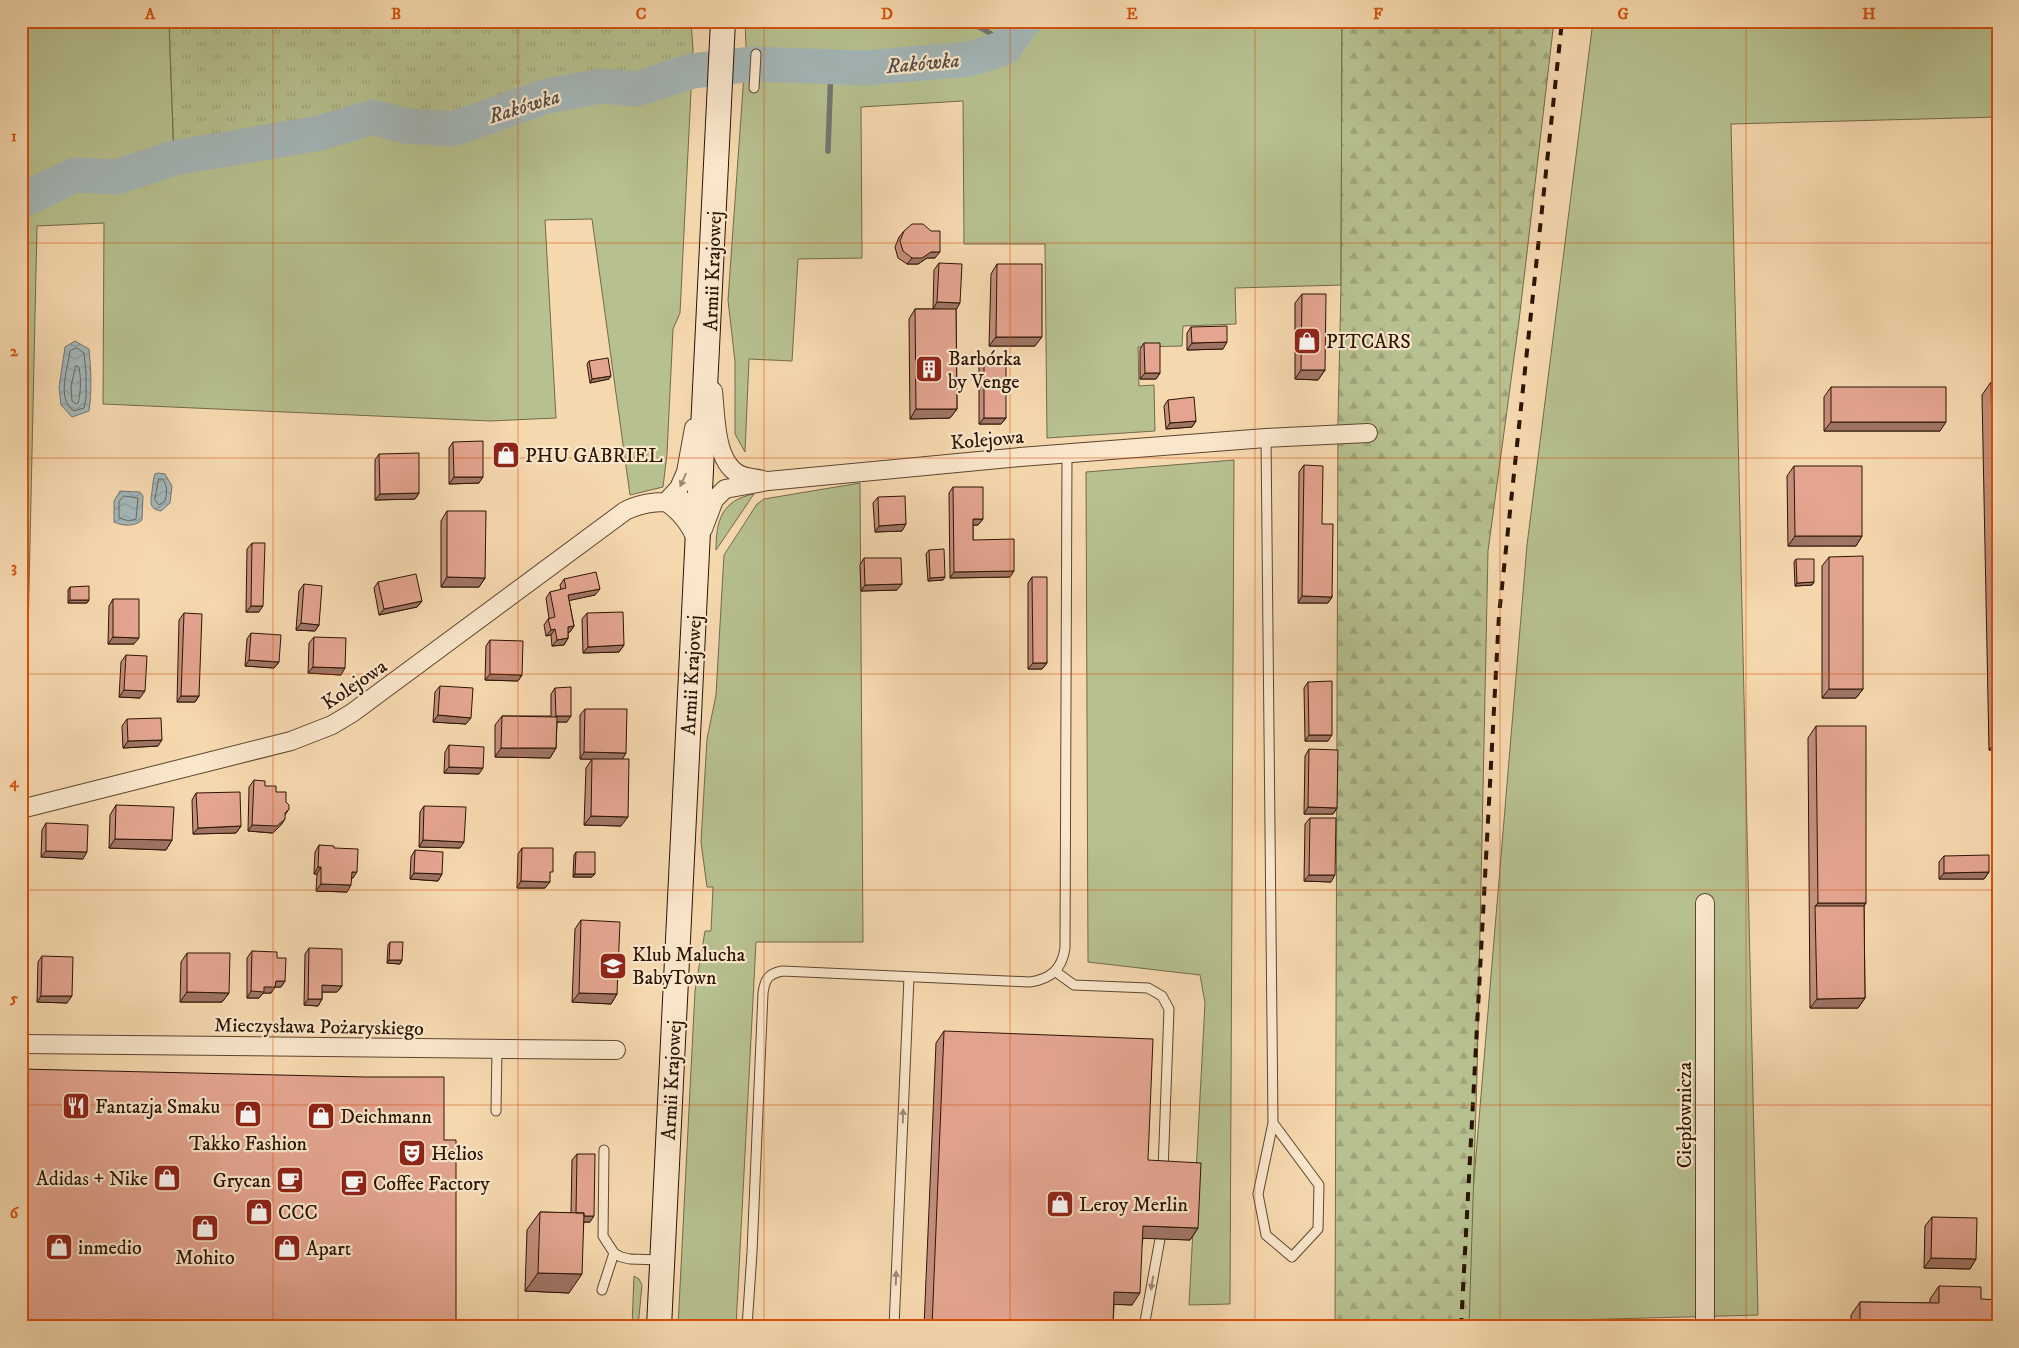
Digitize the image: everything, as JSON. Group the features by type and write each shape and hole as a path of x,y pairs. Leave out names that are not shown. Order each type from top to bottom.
{"street":[{"name":"Armii Krajowej","path":"659,1327 723,22"},
{"path":"708,346 719,443 725,459 734,470 742,475 768,481"},
{"path":"697,543 685,519 666,502 680,488 686,472 708,346"},
{"name":"Kolejowa","path":"697,543 714,500 726,489 768,481 898,467 1266,438 1368,433"},
{"name":"Kolejowa","path":"21,809 291,741 332,725 476,623 625,511 638,505 666,502 699,502"},
{"name":"Ciepłownicza","path":"1705,903 1705,1327"},
{"name":"Mieczysława Pożaryskiego","path":"21,1044 616,1050"}],"lane":[{"path":"754,88 756,54"},
{"path":"1266,438 1273,1123 1258,1194 1266,1235 1292,1257 1318,1229 1319,1185 1273,1123"},
{"path":"748,1327 762,993 765,980 772,973 782,971 1030,982 1045,979 1056,972 1064,960 1067,454"},
{"path":"1056,972 1074,985 1148,988 1162,996 1166,1003 1169,1009 1163,1174"},
{"path":"894,1327 908,977"},
{"path":"496,1111 497,1049"},
{"path":"604,1150 603,1236 614,1253 630,1259 662,1260"},
{"path":"1144,1327 1160,1239"},
{"path":"602,1290 614,1253"}],"green space":[{"path":"21,21 169,21 174,158 320,133 373,117 406,126 453,129 547,96 601,86 636,89 692,71 680,313 673,329 667,454 663,487 630,495 592,219 545,220 556,418 490,421 103,404 104,223 37,226 28,635 21,636"},
{"path":"169,21 691,21 692,71 636,89 601,86 547,96 453,129 406,126 373,117 320,133 174,158"},
{"path":"745,21 1342,21 1341,285 1235,288 1236,324 1183,326 1182,346 1138,347 1139,386 1154,385 1155,431 1047,438 1045,244 964,244 963,101 861,107 862,258 798,259 792,361 749,359 745,452 735,434 735,362 728,300 746,46"},
{"path":"1342,21 1554,21 1519,321 1488,551 1477,1076 1469,1327 1335,1327 1338,420 1341,285"},
{"path":"1593,21 1998,21 1998,117 1731,124 1758,1315 1462,1323 1527,545"},
{"path":"1234,460 1230,1304 1189,1305 1205,1003 1200,975 1088,962 1086,472"},
{"path":"860,483 863,942 756,942 736,1327 678,1327 695,991 705,931 711,931 713,887 707,887 701,842 707,739 716,695 724,555 757,504 764,499"},
{"path":"754,494 716,550 717,529 723,513 735,501"},
{"path":"634,1276 639,1279 642,1285 638,1327 632,1327"}],"water":[{"path":"75,341 89,349 91,395 89,411 72,417 61,405 59,387 65,347"},
{"path":"155,474 165,474 172,486 170,503 161,511 152,506 151,501"},
{"path":"120,491 140,492 143,496 142,520 136,524 128,525 114,522 114,501"}],"building":[{"path":"912,224 923,224 931,231 940,231 940,252 931,252 922,258 912,258 903,251 900,241 904,231"},
{"path":"939,263 962,264 960,303 937,302"},
{"path":"997,264 1042,264 1042,337 996,337"},
{"name":"PITCARS","path":"1302,294 1326,294 1325,370 1301,370"},
{"name":"Barbórka by Venge","path":"915,309 956,309 957,409 916,409"},
{"path":"1227,326 1227,342 1192,343 1191,327"},
{"path":"1144,343 1160,343 1160,373 1145,373"},
{"path":"608,358 611,376 592,379 589,361"},
{"path":"1006,359 1006,418 984,418 984,360"},
{"path":"1991,382 1998,382 1998,738"},
{"path":"1831,387 1946,387 1946,422 1831,422"},
{"path":"1194,397 1196,421 1170,423 1168,400"},
{"path":"483,441 483,477 454,477 453,442"},
{"path":"419,453 419,493 380,494 379,454"},
{"path":"1304,465 1323,466 1322,524 1333,524 1332,597 1302,596"},
{"path":"1794,466 1862,466 1862,536 1795,536"},
{"path":"953,487 983,487 983,519 973,519 973,540 1014,539 1014,571 954,572"},
{"path":"905,496 906,524 879,526 878,497"},
{"path":"447,511 486,511 485,578 447,577"},
{"path":"252,543 265,543 263,606 251,606"},
{"path":"944,549 945,577 930,578 929,550"},
{"path":"1863,556 1863,689 1829,689 1829,557"},
{"path":"864,558 901,558 902,584 865,585"},
{"path":"1796,559 1814,559 1814,582 1797,583"},
{"path":"596,572 600,589 568,595 574,626 568,627 568,638 557,640 555,629 551,630 548,619 555,617 550,592 566,588 564,579"},
{"path":"416,574 422,601 384,609 378,582"},
{"path":"1032,577 1047,577 1047,663 1033,663"},
{"path":"304,584 322,586 319,625 301,623"},
{"path":"89,586 89,600 70,600 70,587"},
{"path":"113,599 139,599 139,638 113,637"},
{"path":"623,612 624,645 588,647 587,613"},
{"path":"184,613 202,614 199,696 181,696"},
{"path":"251,633 281,635 279,662 249,660"},
{"path":"314,637 346,638 345,668 313,667"},
{"path":"490,640 523,641 522,675 490,674"},
{"path":"126,655 147,656 145,691 124,690"},
{"path":"1332,681 1332,735 1309,735 1308,682"},
{"path":"440,686 473,688 471,718 438,715"},
{"path":"571,687 571,716 556,716 555,688"},
{"path":"21,707 27,707 28,752 21,752"},
{"path":"585,709 627,709 626,753 584,752"},
{"path":"502,716 557,717 556,748 501,748"},
{"path":"161,718 162,740 128,741 127,719"},
{"path":"1816,726 1866,726 1866,903 1818,903"},
{"path":"449,745 484,747 483,768 449,767"},
{"path":"1309,749 1338,750 1337,808 1308,807"},
{"path":"592,759 629,759 628,817 591,816"},
{"path":"254,780 265,781 265,786 276,786 276,792 286,792 286,802 289,805 289,809 285,813 285,819 277,826 252,825"},
{"path":"240,792 241,826 198,828 196,793"},
{"path":"116,805 174,807 172,840 115,839"},
{"path":"424,806 466,807 464,842 423,840"},
{"path":"1310,818 1336,818 1335,875 1309,875"},
{"path":"46,823 88,825 87,852 46,851"},
{"path":"21,843 23,843 22,877 21,877"},
{"path":"319,845 358,849 357,872 352,872 351,885 321,884 321,867 318,867"},
{"path":"522,848 553,848 553,872 550,872 550,882 521,881"},
{"path":"415,850 443,852 442,874 414,873"},
{"path":"576,852 595,852 595,874 575,874"},
{"path":"1989,855 1989,872 1944,873 1944,856"},
{"path":"1815,906 1864,906 1865,998 1817,999"},
{"path":"581,920 620,922 617,994 579,993"},
{"path":"390,942 403,942 402,960 389,960"},
{"path":"309,948 342,949 342,986 322,985 322,999 308,999"},
{"path":"252,951 277,952 277,958 286,958 285,981 276,981 275,987 264,987 264,992 251,991"},
{"path":"187,953 230,953 229,993 187,992"},
{"path":"42,956 73,957 72,996 41,996"},
{"name":"Leroy Merlin","path":"944,1031 1153,1039 1148,1160 1201,1163 1198,1228 1143,1226 1140,1293 1114,1292 1113,1327 932,1327"},
{"path":"21,1069 444,1077 444,1140 456,1140 456,1327 21,1327"},
{"path":"577,1154 595,1154 594,1216 584,1216 584,1213 576,1213"},
{"path":"540,1212 584,1213 582,1274 538,1273"},
{"path":"1932,1217 1977,1218 1976,1259 1931,1258"},
{"path":"1939,1286 1981,1287 1981,1299 1998,1300 1998,1327 1860,1327 1860,1302 1939,1303"}],"waterway":[{"path":"967,21 993,35 1004,48"},
{"name":"Rakówka","path":"21,201 75,175 116,177 174,158 320,133 373,117 406,126 453,129 547,96 601,86 636,89 692,71 753,64 864,68 969,59 1004,48 1024,21"},
{"path":"828,151 831,67"}],"railway":[{"path":"1461,1327 1499,615 1562,21"}],"place":[{"name":"PITCARS","path":"1307,341"},
{"name":"Barbórka by Venge","path":"929,369"},
{"name":"PHU GABRIEL","path":"506,455"},
{"name":"Klub Malucha BabyTown","path":"613,966"},
{"name":"Fantazja Smaku","path":"76,1106"},
{"name":"Takko Fashion","path":"248,1114"},
{"name":"Deichmann","path":"321,1116"},
{"name":"Helios","path":"412,1153"},
{"name":"Adidas + Nike","path":"167,1178"},
{"name":"Grycan","path":"290,1180"},
{"name":"Coffee Factory","path":"354,1183"},
{"name":"Leroy Merlin","path":"1060,1204"},
{"name":"CCC","path":"259,1212"},
{"name":"Mohito","path":"205,1228"},
{"name":"inmedio","path":"59,1247"},
{"name":"Apart","path":"287,1248"}]}
